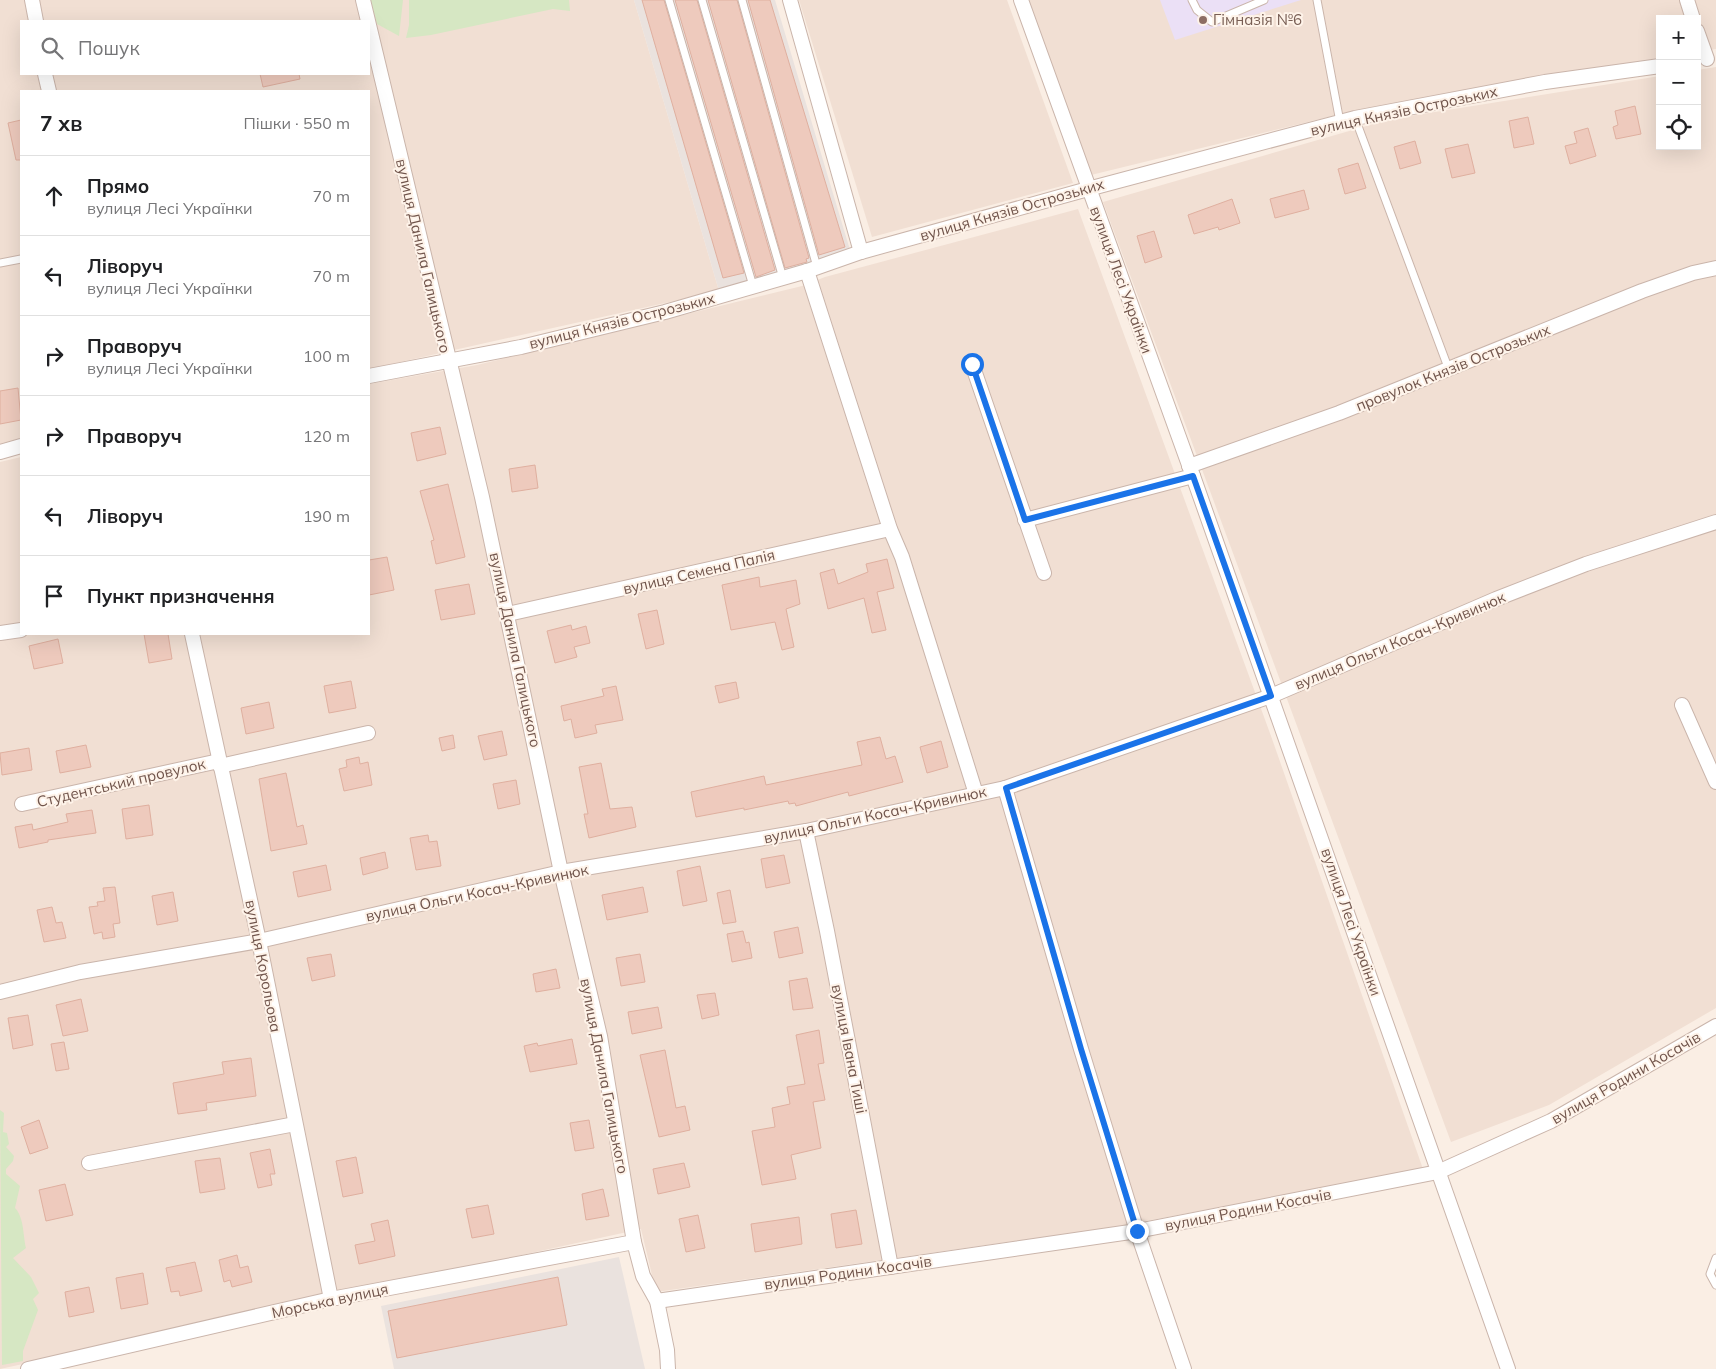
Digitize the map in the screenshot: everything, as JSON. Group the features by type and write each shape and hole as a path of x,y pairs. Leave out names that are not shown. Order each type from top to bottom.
{"street":[{"path":"32,0 36,20"},
{"name":"вулиця Данила Галицького","path":"363,0 368,20"},
{"path":"790,0 861,252"},
{"name":"вулиця Лесі Українки","path":"1021,0 1191,471 1508,1369"},
{"path":"1687,0 1692,15"},
{"name":"вулиця Данила Галицького","path":"370,30 482,497 561,872 600,1036 634,1242 643,1276 657,1301 667,1350 668,1369"},
{"path":"1701,43 1707,59"},
{"name":"вулиця Князів Острозьких","path":"370,376 521,347 648,316 783,278 861,252 1355,118 1545,82 1656,67"},
{"path":"45,75 49,90"},
{"name":"провулок Князів Острозьких","path":"1191,471 1449,371 1642,292 1693,273 1716,268"},
{"path":"812,269 890,529 902,557 976,794"},
{"path":"972,364 1044,573"},
{"path":"0,452 20,446"},
{"path":"1025,520 1191,471"},
{"name":"вулиця Ольги Косач-Кривинюк","path":"0,992 80,972 259,941 561,872 806,831 1006,788 1271,696 1496,599 1586,564 1716,522"},
{"name":"вулиця Семена Палія","path":"508,614 890,529"},
{"path":"0,633 20,630"},
{"name":"вулиця Корольова","path":"192,635 259,941 331,1299"},
{"path":"1682,705 1716,782"},
{"name":"Студентський провулок","path":"22,804 368,733"},
{"path":"1006,788 1081,1049 1137,1231 1184,1369"},
{"name":"вулиця Івана Тиші","path":"806,831 891,1267"},
{"name":"вулиця Родини Косачів","path":"657,1301 1137,1231 1438,1172 1551,1121 1716,1026"},
{"path":"89,1163 295,1124"},
{"name":"Морська вулиця","path":"28,1369 331,1299 634,1242"}],"lane":[{"path":"669,0 753,286"},
{"path":"702,0 783,278"},
{"path":"742,0 812,269"},
{"path":"1192,0 1197,10 1212,22 1264,0"},
{"path":"1317,0 1340,122"},
{"path":"1355,118 1449,371"},
{"path":"0,263 20,259"},
{"path":"1716,1258 1710,1274 1716,1285"}],"shaded area":[{"path":"0,0 634,0 719,291 370,369 370,90 20,90 20,445 0,450"},
{"path":"634,0 775,0 850,250 719,291"},
{"path":"799,0 1007,0 1073,183 872,237"},
{"path":"1029,0 1716,0 1716,49 1701,51 1701,15 1656,15 1656,60 1357,110 1091,175"},
{"name":"Гімназія №6","path":"1160,0 1301,0 1175,40"},
{"path":"1716,67 1716,1008 1549,1105 1451,1142 1103,202 1391,119 1656,77 1656,150 1701,150 1701,69"},
{"path":"1078,209 1271,736 1423,1169 1114,1227 656,1292 641,1229 0,1369 0,462 20,457 20,635 370,635 370,384 477,365 802,286 825,277"},
{"path":"619,1257 645,1369 394,1369 381,1306"}],"green space":[{"path":"370,0 403,0 399,36 377,24"},
{"path":"409,0 569,0 570,11 553,9 431,35 406,38 409,25"},
{"path":"0,1110 4,1113 3,1132 7,1133 9,1144 6,1147 14,1156 13,1161 6,1169 6,1174 20,1186 15,1208 22,1221 26,1248 13,1258 31,1277 39,1293 33,1299 38,1310 23,1351 23,1361 2,1365"}],"building":[{"path":"642,0 664,0 744,273 723,278"},
{"path":"675,0 697,0 775,270 756,277"},
{"path":"708,0 737,0 809,258 806,259 807,262 785,268"},
{"path":"748,0 770,0 845,247 819,255"},
{"path":"260,75 299,75 300,79 263,87"},
{"path":"1635,106 1641,134 1616,139 1613,127 1618,125 1615,111"},
{"path":"1528,117 1534,144 1514,148 1509,121"},
{"path":"20,120 20,160 16,160 8,123"},
{"path":"1588,128 1596,156 1570,164 1565,146 1577,143 1574,132"},
{"path":"1415,141 1421,163 1400,169 1394,147"},
{"path":"1468,144 1475,173 1452,178 1445,149"},
{"path":"1358,163 1366,188 1345,194 1338,169"},
{"path":"1304,190 1309,209 1275,218 1270,199"},
{"path":"1232,199 1240,223 1219,230 1218,227 1194,234 1188,215"},
{"path":"1154,231 1162,257 1145,263 1137,236"},
{"path":"18,388 20,420 0,424 0,391"},
{"path":"440,427 446,454 417,461 411,433"},
{"path":"535,465 538,488 512,492 509,469"},
{"path":"448,484 465,557 436,564 431,541 434,540 420,491"},
{"path":"387,557 394,590 370,595 370,560"},
{"path":"887,559 894,588 877,592 886,630 872,633 864,598 828,609 820,573 834,569 838,584 868,572 866,564"},
{"path":"759,577 760,587 796,580 800,604 786,609 794,647 782,650 775,622 731,630 722,585"},
{"path":"469,584 475,614 441,620 435,590"},
{"path":"657,610 664,644 646,649 638,614"},
{"path":"571,625 572,630 586,626 590,643 574,647 577,657 555,663 547,631"},
{"path":"144,635 168,635 172,659 149,663"},
{"path":"58,639 63,663 34,669 29,646"},
{"path":"351,681 356,708 329,713 324,686"},
{"path":"736,682 739,698 719,703 715,686"},
{"path":"616,686 623,720 595,725 597,733 575,738 571,719 564,721 561,706 604,696 602,689"},
{"path":"269,702 274,728 246,734 241,708"},
{"path":"502,731 507,755 484,760 478,736"},
{"path":"453,735 455,748 442,751 439,738"},
{"path":"880,737 886,759 895,756 903,782 849,796 848,792 796,806 795,803 789,804 788,801 696,817 691,792 764,776 766,785 862,765 857,742"},
{"path":"941,741 948,767 927,773 920,747"},
{"path":"86,745 91,767 60,773 56,751"},
{"path":"29,748 32,770 2,775 0,753"},
{"path":"359,757 360,764 368,762 372,785 344,791 339,769 347,767 346,760"},
{"path":"601,763 610,809 632,807 636,827 589,838 584,814 588,814 579,767"},
{"path":"286,773 297,827 303,825 307,844 271,851 259,779"},
{"path":"516,780 520,804 498,809 493,784"},
{"path":"149,805 153,835 126,839 122,809"},
{"path":"92,810 96,833 48,840 48,842 19,848 15,827 32,824 33,830 68,822 66,814"},
{"path":"428,835 429,842 437,841 441,866 416,870 410,838"},
{"path":"385,852 388,868 363,875 360,858"},
{"path":"784,855 790,883 766,888 761,859"},
{"path":"326,865 331,890 298,897 293,872"},
{"path":"700,866 707,901 683,906 677,871"},
{"path":"115,887 120,923 113,924 115,937 103,939 102,932 94,934 89,907 98,906 97,902 105,901 103,888"},
{"path":"643,887 648,912 607,920 602,895"},
{"path":"730,890 736,922 723,924 717,893"},
{"path":"173,892 178,921 157,925 152,896"},
{"path":"52,907 56,923 62,922 66,938 44,942 37,910"},
{"path":"798,927 803,953 779,958 774,932"},
{"path":"743,931 746,943 749,942 752,958 732,962 727,934"},
{"path":"331,954 335,976 312,981 307,958"},
{"path":"640,954 645,982 621,986 616,958"},
{"path":"556,969 560,988 536,992 533,974"},
{"path":"807,978 813,1008 793,1010 789,981"},
{"path":"715,993 719,1015 702,1019 697,995"},
{"path":"81,999 88,1031 63,1036 56,1005"},
{"path":"658,1007 662,1028 632,1034 628,1012"},
{"path":"28,1015 33,1045 13,1049 8,1018"},
{"path":"819,1030 824,1063 818,1064 825,1100 813,1102 821,1148 791,1155 796,1179 762,1185 752,1131 775,1127 772,1108 790,1104 787,1087 805,1084 796,1035"},
{"path":"572,1039 577,1064 530,1072 524,1046 537,1043 538,1046"},
{"path":"64,1042 69,1069 56,1071 51,1044"},
{"path":"665,1050 676,1108 685,1106 690,1130 659,1137 640,1055"},
{"path":"251,1058 256,1096 206,1103 207,1110 178,1114 173,1083 224,1074 222,1062"},
{"path":"39,1120 48,1148 30,1154 21,1127"},
{"path":"589,1120 594,1148 575,1151 570,1123"},
{"path":"270,1149 275,1174 270,1174 272,1185 258,1188 250,1153"},
{"path":"356,1157 363,1193 343,1197 336,1161"},
{"path":"220,1158 225,1189 200,1193 195,1161"},
{"path":"684,1163 690,1187 658,1194 653,1169"},
{"path":"65,1184 73,1215 46,1221 39,1190"},
{"path":"603,1189 609,1216 586,1220 582,1194"},
{"path":"488,1205 494,1234 472,1238 466,1209"},
{"path":"856,1210 862,1244 836,1248 831,1214"},
{"path":"698,1215 705,1248 686,1252 679,1219"},
{"path":"799,1217 802,1244 755,1252 751,1224"},
{"path":"388,1220 395,1256 359,1264 355,1245 375,1241 371,1224"},
{"path":"237,1255 240,1268 248,1266 252,1282 232,1287 230,1280 224,1282 219,1260"},
{"path":"195,1262 202,1291 180,1296 179,1291 171,1292 166,1268"},
{"path":"143,1273 148,1304 121,1309 116,1278"},
{"path":"558,1277 567,1325 397,1358 388,1311"},
{"path":"89,1287 94,1312 69,1317 65,1292"}],"place":[{"name":"Гімназія №6","path":"1203,20"}],"route":[{"path":"972,364 1025,520 1193,476 1271,696 1006,788 1081,1049 1137,1231"}]}
